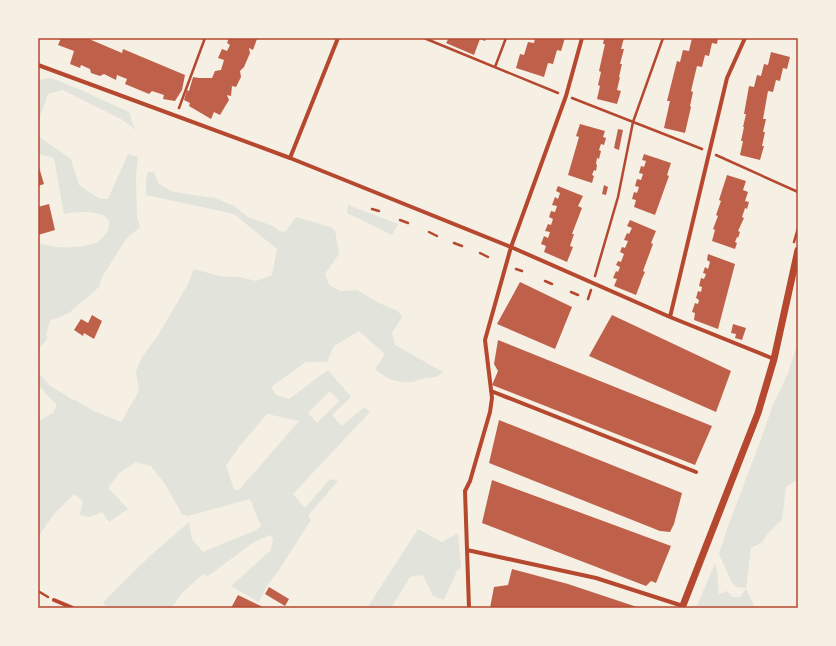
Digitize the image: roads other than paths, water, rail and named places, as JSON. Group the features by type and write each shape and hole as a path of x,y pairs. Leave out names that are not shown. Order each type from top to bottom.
{"street":[{"path":"290,158 338,38"},
{"path":"469,608 465,491 470,481 490,412 491,391 485,340 511,247 566,96 582,38"},
{"path":"670,317 727,78 745,38"},
{"path":"38,65 290,158 511,247 670,317 774,359"},
{"path":"468,550 596,578 682,607 758,413 774,359 798,250"},
{"path":"491,391 696,472"},
{"path":"54,600 73,608"}]}
